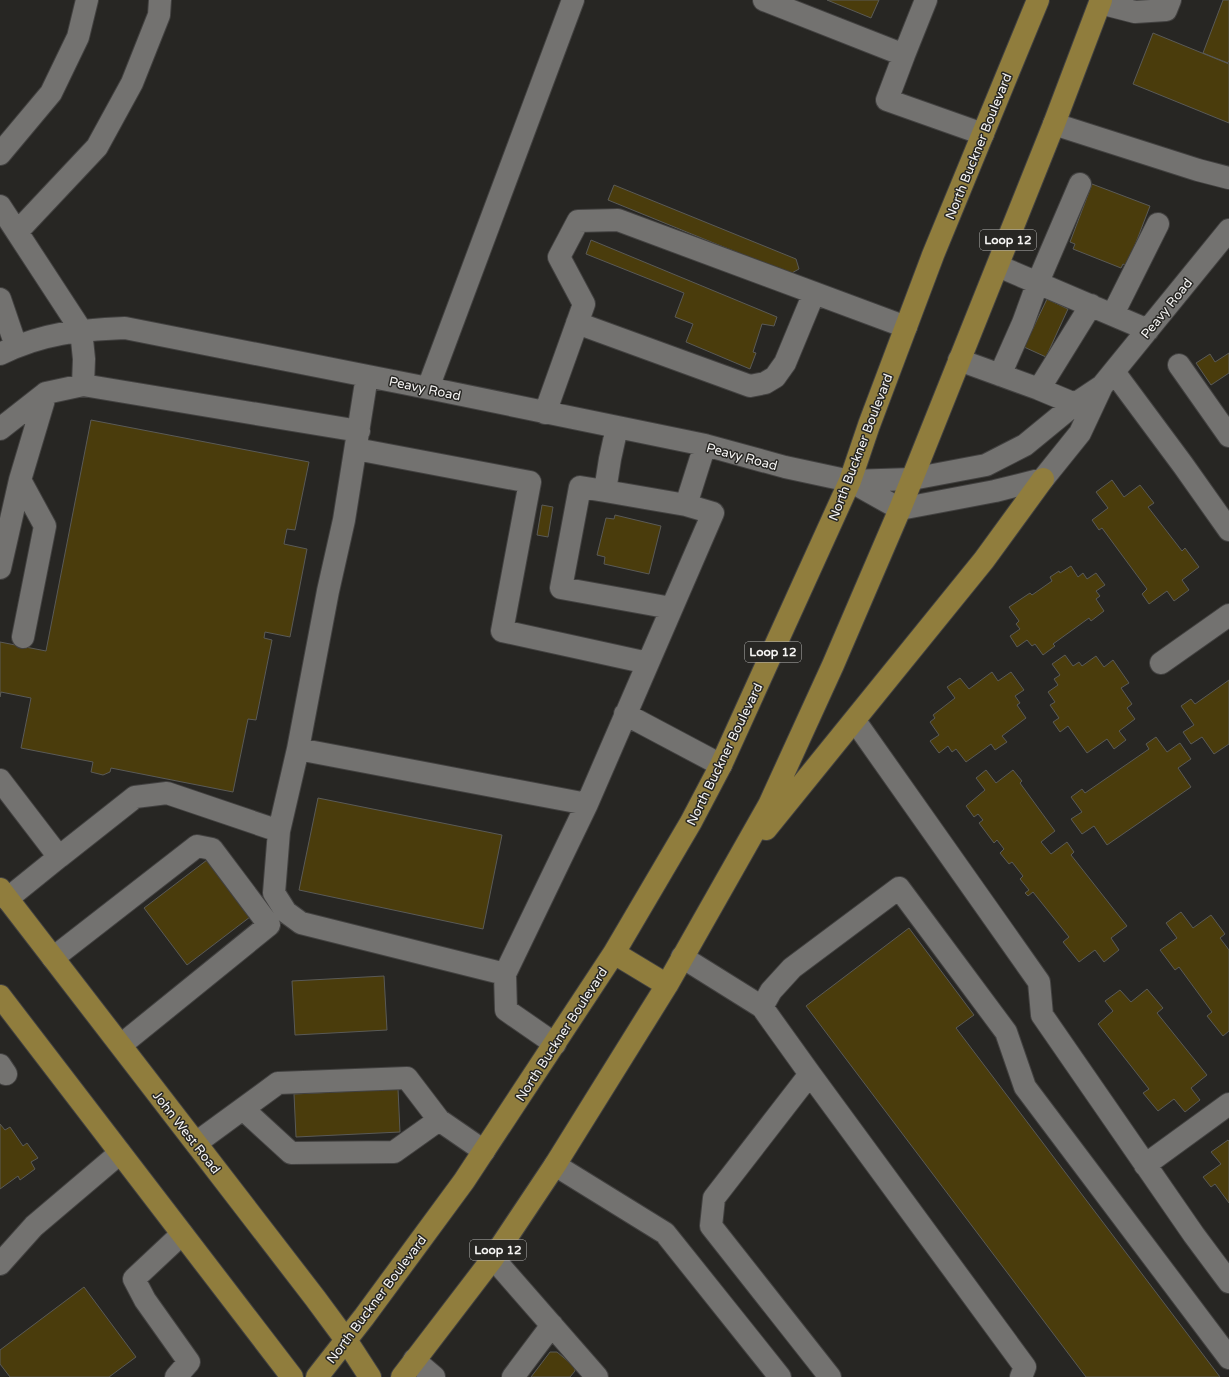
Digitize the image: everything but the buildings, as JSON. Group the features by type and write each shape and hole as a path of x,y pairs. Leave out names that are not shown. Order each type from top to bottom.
{"main road":[{"name":"North Buckner Boulevard","path":"317,1377 460,1187 484,1151 614,953 691,822 721,765 850,481 869,425 933,254 1038,0"},
{"name":"Loop 12","path":"408,1369 493,1258 555,1165 667,985 769,805 833,665 900,509 1054,124 1100,1"},
{"path":"730,873 855,721 984,560 1043,479"},
{"name":"John West Road","path":"2,897 54,958 315,1298 346,1340 370,1377"},
{"path":"614,953 667,985"},
{"path":"0,996 292,1377"}],"street":[{"path":"0,154 52,93 78,37 87,0"},
{"path":"17,232 97,147 132,83 159,15 160,0"},
{"path":"428,388 573,0"},
{"path":"764,0 904,55"},
{"path":"926,0 887,100 983,134"},
{"path":"1100,1 1135,12 1166,10 1170,0"},
{"path":"1054,124 1198,170 1229,178"},
{"path":"1000,376 1080,184"},
{"path":"0,206 81,330 84,360 84,385"},
{"path":"545,413 584,304 559,257 578,221 618,220 906,327"},
{"path":"1113,314 1158,224"},
{"name":"Peavy Road","path":"1043,479 1080,433 1108,379 1229,230"},
{"path":"998,266 1148,330"},
{"path":"577,323 750,386 765,383 775,377 785,364 814,293"},
{"path":"0,299 8,350"},
{"path":"1040,390 1091,305"},
{"name":"Peavy Road","path":"8,350 54,334 81,330 125,328 705,445 785,468 850,481 912,479 986,465 1025,445 1108,379"},
{"path":"959,360 1075,404"},
{"path":"1179,365 1229,436"},
{"path":"278,918 274,893 279,831 298,749 328,591 344,520 358,440 367,376"},
{"path":"1108,379 1183,464 1229,530"},
{"path":"0,429 46,393 84,385 358,440 530,482 502,631 648,663"},
{"path":"0,568 20,480 46,393"},
{"path":"605,491 617,427"},
{"path":"686,505 705,445"},
{"path":"900,509 995,491 1043,479"},
{"path":"20,480 45,526 23,637"},
{"name":"Peavy Road","path":"850,481 900,509"},
{"path":"554,1044 506,1010 505,974 587,804 625,714 672,608 713,512 686,505 580,487 561,588 672,608"},
{"path":"1161,663 1229,615"},
{"path":"625,714 721,765"},
{"path":"855,721 1039,982 1042,1015 1194,1235 1229,1282"},
{"path":"298,749 587,804"},
{"path":"0,780 59,857"},
{"path":"2,897 59,857 135,797 167,793 279,831"},
{"path":"54,958 198,846 212,849 278,918 505,974"},
{"path":"762,1007 771,991 792,968 899,888 1006,1032 1025,1087 1229,1358"},
{"path":"121,1045 278,918"},
{"path":"682,957 762,1007 1025,1367 1021,1377"},
{"path":"810,1074 714,1198 711,1226 830,1377"},
{"path":"196,1143 278,1083 407,1078 439,1120 484,1151"},
{"path":"1146,1165 1229,1104"},
{"path":"243,1109 291,1153 394,1152 439,1120"},
{"path":"0,1264 34,1226 120,1153"},
{"path":"555,1165 665,1233 780,1377"},
{"path":"176,1377 189,1362 145,1300 134,1279 182,1234"},
{"path":"493,1258 597,1377"},
{"path":"513,1377 552,1325"},
{"path":"408,1369 434,1377"}]}
